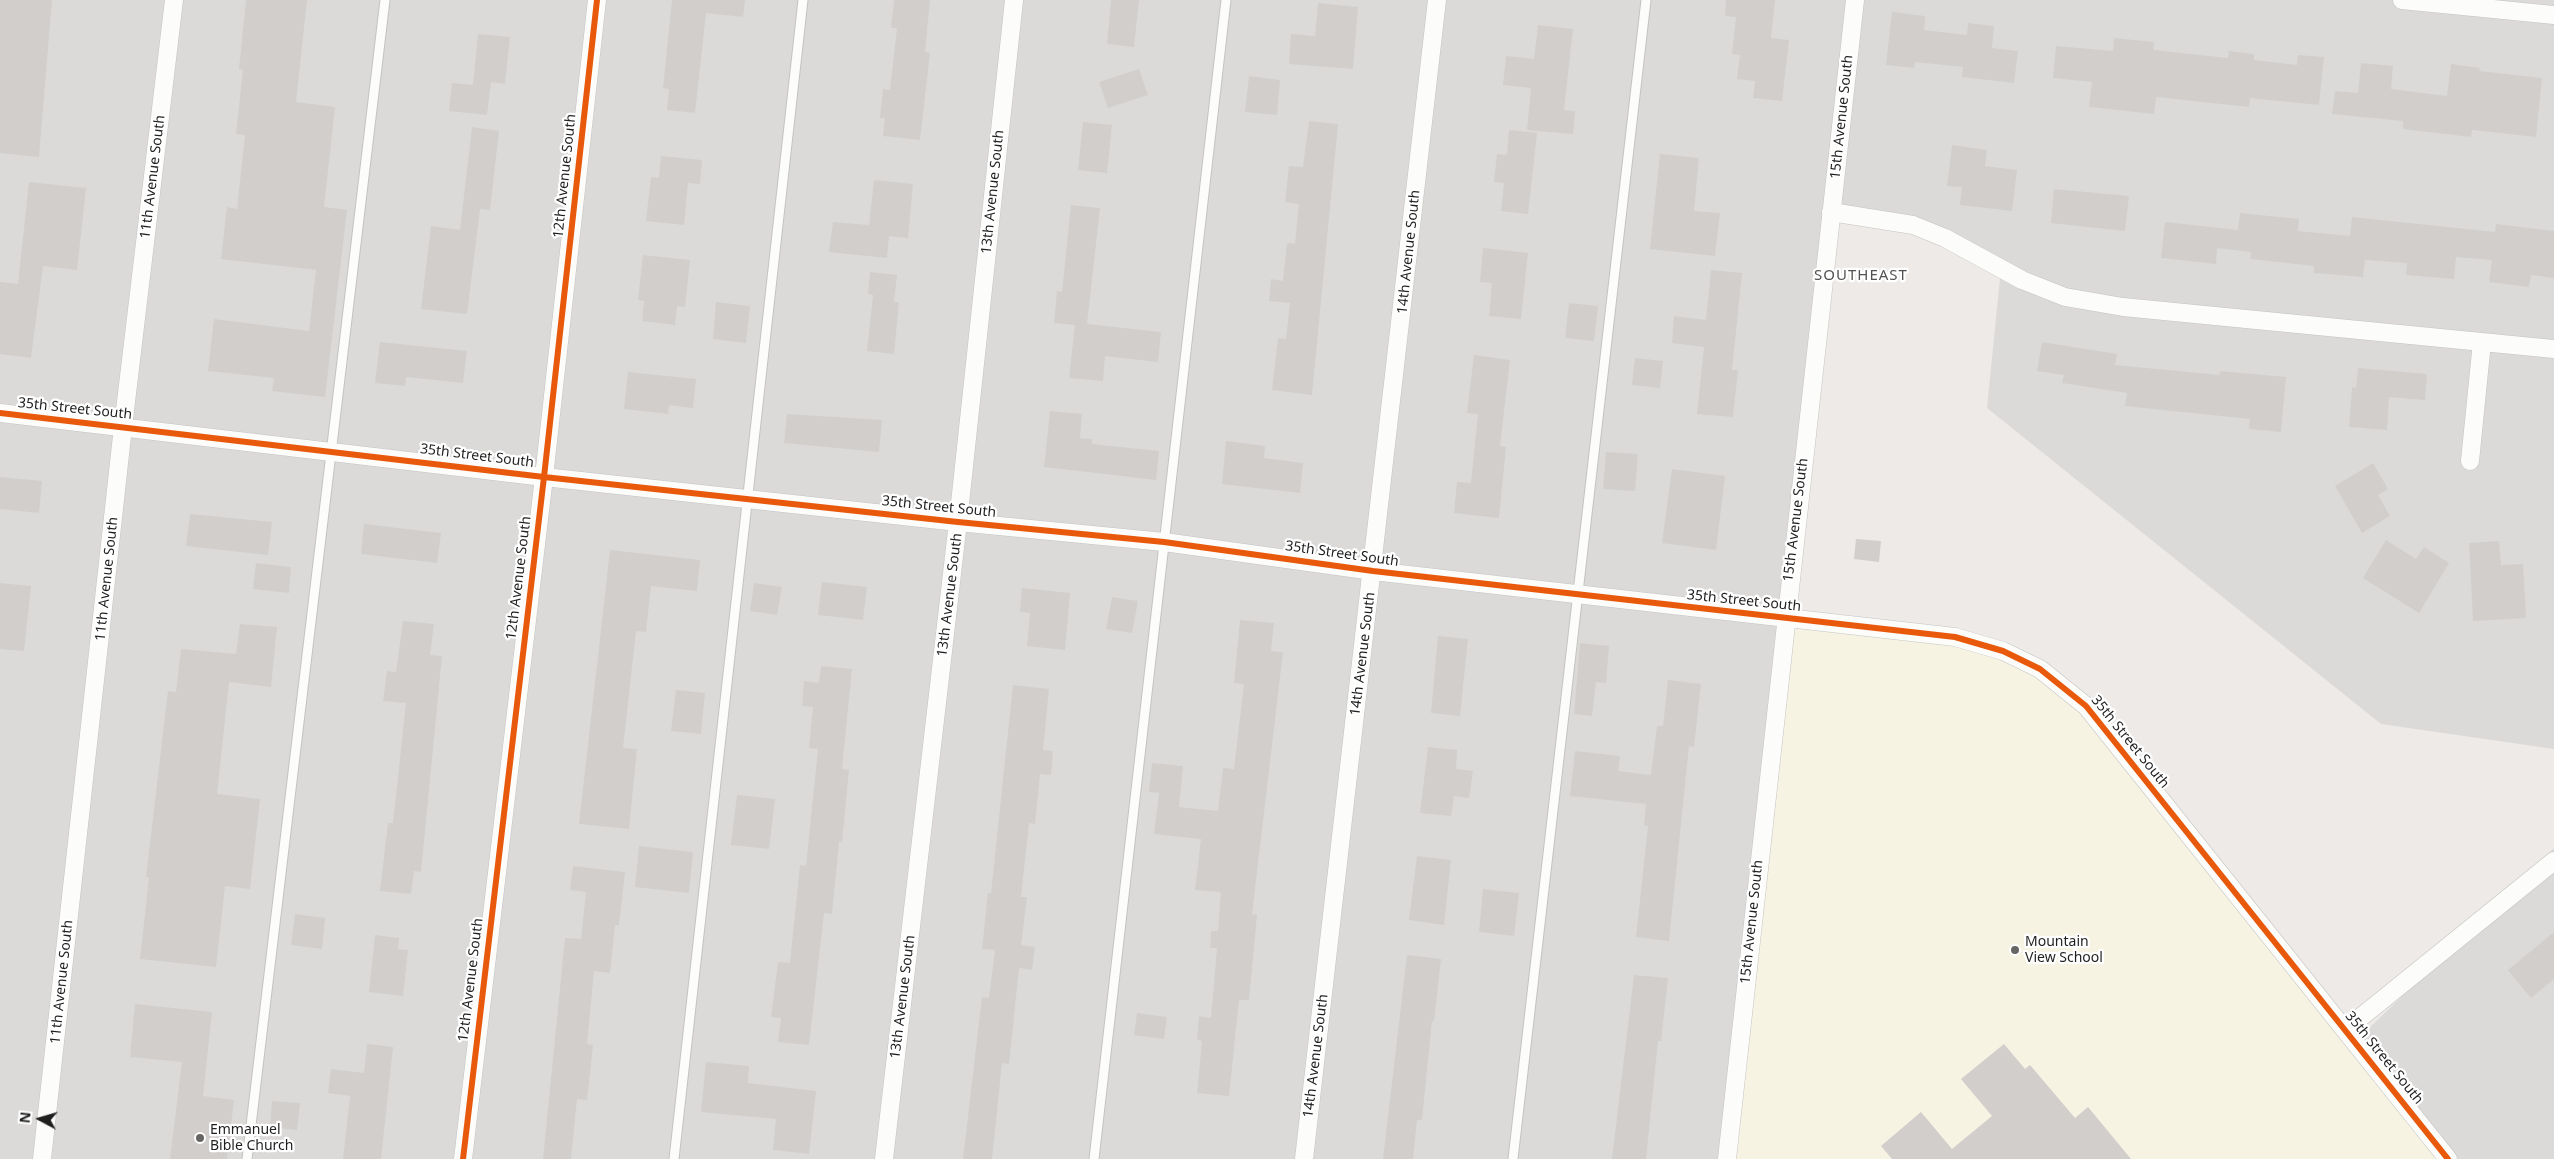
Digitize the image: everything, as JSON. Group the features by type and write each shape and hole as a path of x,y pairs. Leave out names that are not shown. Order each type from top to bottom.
{"street":[{"name":"11th Avenue South","path":"42,1159 174,0"},
{"name":"12th Avenue South","path":"463,1159 544,477 597,0"},
{"name":"13th Avenue South","path":"884,1159 958,522 1014,0"},
{"name":"14th Avenue South","path":"1304,1159 1373,571 1437,0"},
{"name":"15th Avenue South","path":"1727,1159 1785,618 1855,0"},
{"path":"2402,0 2554,15"},
{"path":"1831,212 1913,225 1945,238 2022,280 2064,297 2123,307 2554,349"},
{"path":"2470,460 2482,342"},
{"name":"35th Street South","path":"0,413 544,477 958,522 1164,542 1373,571 1955,637 2002,651 2040,669 2086,706 2448,1159"},
{"path":"2345,1030 2554,861"}],"lane":[{"path":"247,1159 385,0"},
{"path":"674,1159 749,499 802,0"},
{"path":"1094,1159 1226,0"},
{"path":"1513,1159 1646,0"}],"shaded area":[{"path":"0,0 2554,0 2554,749 2381,724 1987,408 2001,268 1945,238 1831,213 1727,1159 0,1159"},
{"name":"Mountain View School","path":"1785,618 2003,651 2086,705 2448,1159 1727,1159"},
{"path":"2554,848 2554,1159 2448,1159 2358,1039"}],"building":[{"path":"0,0 52,0 39,157 0,153"},
{"path":"246,0 307,0 296,102 335,107 324,207 347,210 325,397 272,391 274,378 208,371 214,319 309,331 316,270 221,259 227,207 237,209 245,135 236,134 243,70 239,69"},
{"path":"672,0 745,0 743,17 706,13 695,113 667,110 669,89 663,88"},
{"path":"894,0 930,0 925,52 930,53 920,140 883,136 885,118 880,118 883,89 890,90 897,28 891,28"},
{"path":"1111,0 1139,0 1134,47 1107,44"},
{"path":"1726,0 1775,0 1771,38 1789,40 1782,101 1753,98 1755,81 1737,79 1740,55 1732,54 1736,17 1725,16"},
{"path":"1318,3 1358,7 1353,69 1289,64 1291,34 1315,36"},
{"path":"1892,12 1925,16 1924,30 1967,35 1968,23 1994,26 1992,48 2018,51 2014,83 1962,77 1963,67 1915,62 1914,68 1886,65"},
{"path":"1538,25 1573,29 1564,110 1575,111 1573,134 1527,130 1531,88 1503,85 1506,56 1534,59"},
{"path":"478,34 510,37 505,84 491,82 487,115 449,111 452,83 473,85"},
{"path":"2114,38 2154,42 2153,50 2228,58 2229,51 2254,54 2254,60 2297,65 2298,55 2324,57 2319,105 2250,98 2249,107 2156,97 2154,114 2089,107 2092,82 2053,78 2056,46 2113,51"},
{"path":"2361,63 2393,66 2391,89 2447,96 2451,64 2480,68 2479,71 2542,78 2536,137 2472,130 2471,137 2403,129 2403,121 2332,114 2335,91 2358,93"},
{"path":"1139,69 1148,95 1108,108 1099,82"},
{"path":"1249,76 1280,80 1277,115 1245,112"},
{"path":"1309,121 1338,124 1312,395 1272,390 1278,338 1286,339 1290,303 1269,301 1271,279 1283,281 1287,243 1295,244 1299,204 1285,202 1289,166 1303,167"},
{"path":"1083,122 1112,125 1107,173 1078,170"},
{"path":"472,127 499,131 490,210 480,209 467,314 421,309 431,226 460,230"},
{"path":"1509,130 1537,133 1528,214 1501,211 1504,183 1494,182 1497,154 1507,155"},
{"path":"1952,145 1987,150 1985,166 2017,170 2012,211 1960,205 1962,187 1947,186"},
{"path":"1660,154 1699,158 1694,211 1720,213 1715,256 1650,249"},
{"path":"661,156 702,160 700,184 688,183 684,225 646,221 651,177 659,178"},
{"path":"874,180 913,184 908,238 889,236 887,258 829,252 833,222 869,225"},
{"path":"29,182 86,188 77,270 43,266 31,358 0,354 0,282 18,284"},
{"path":"2054,189 2129,196 2125,231 2051,223"},
{"path":"1071,205 1100,208 1087,324 1161,332 1158,362 1105,356 1103,381 1069,378 1075,325 1054,323 1057,291 1062,292"},
{"path":"2240,213 2299,219 2298,231 2350,236 2352,217 2495,232 2496,224 2554,231 2554,278 2531,275 2529,287 2489,282 2492,260 2456,257 2454,279 2406,275 2407,263 2365,260 2363,277 2314,273 2314,266 2250,259 2251,252 2217,248 2216,264 2161,258 2165,222 2238,230"},
{"path":"1483,248 1528,253 1521,319 1489,316 1492,283 1480,282"},
{"path":"643,255 690,260 685,307 677,306 675,325 642,321 644,301 638,300"},
{"path":"1711,270 1742,273 1732,370 1738,370 1733,417 1697,414 1704,347 1672,343 1674,316 1706,320"},
{"path":"870,272 897,275 894,302 899,302 894,354 867,351 873,295 868,294"},
{"path":"716,302 750,306 746,343 713,339"},
{"path":"1569,303 1598,306 1594,341 1565,338"},
{"path":"380,342 467,351 463,383 406,377 405,386 375,383"},
{"path":"2042,342 2117,354 2115,365 2220,375 2220,371 2286,377 2281,432 2249,429 2250,419 2125,406 2127,393 2062,383 2064,375 2037,371"},
{"path":"1474,355 1510,360 1500,446 1506,447 1499,518 1454,513 1457,482 1471,483 1478,414 1467,413"},
{"path":"1635,358 1663,361 1660,388 1632,385"},
{"path":"2358,368 2427,374 2425,400 2389,397 2387,430 2349,427 2352,387 2356,388"},
{"path":"628,372 696,379 693,408 669,405 668,414 624,409"},
{"path":"1050,411 1082,414 1080,438 1092,439 1092,444 1159,451 1156,480 1044,467"},
{"path":"787,414 882,420 879,452 784,443"},
{"path":"1226,441 1265,446 1264,458 1303,463 1300,493 1222,484"},
{"path":"1606,452 1638,454 1635,491 1603,489"},
{"path":"2373,463 2388,489 2378,495 2390,516 2362,533 2335,486"},
{"path":"1672,469 1725,476 1716,550 1662,543"},
{"path":"0,477 42,481 39,513 0,509"},
{"path":"190,514 272,522 268,555 186,546"},
{"path":"364,524 441,533 437,563 361,554"},
{"path":"1856,539 1881,541 1879,562 1854,559"},
{"path":"2386,540 2416,559 2424,547 2449,563 2419,613 2363,578"},
{"path":"2499,541 2501,565 2523,564 2526,618 2473,621 2469,543"},
{"path":"610,550 700,560 697,591 651,586 646,632 636,631 623,748 637,749 629,829 579,824"},
{"path":"256,563 291,567 289,593 253,589"},
{"path":"822,582 867,587 863,620 818,615"},
{"path":"0,583 31,586 24,651 0,649"},
{"path":"754,583 782,587 777,615 750,611"},
{"path":"1022,588 1070,593 1065,650 1027,646 1030,613 1020,612"},
{"path":"1112,597 1138,601 1132,633 1106,629"},
{"path":"1240,620 1274,623 1271,651 1283,652 1252,914 1257,915 1249,1000 1239,1000 1229,1096 1197,1093 1202,1041 1197,1040 1199,1016 1211,1018 1217,948 1210,948 1211,931 1218,931 1221,892 1195,890 1201,839 1154,834 1159,793 1149,792 1152,763 1183,766 1179,807 1218,811 1223,768 1234,769 1244,684 1234,683"},
{"path":"403,621 434,624 430,655 442,656 421,872 414,871 411,894 380,891 388,823 393,823 406,703 383,701 387,671 396,672"},
{"path":"240,624 277,627 271,687 229,682 217,794 260,799 250,889 225,886 216,967 140,959 149,877 146,877 168,691 176,692 181,649 236,654"},
{"path":"1438,636 1468,639 1460,716 1431,713"},
{"path":"1580,643 1609,646 1606,683 1596,682 1592,716 1574,714"},
{"path":"821,666 852,669 842,769 849,770 832,914 824,913 809,1045 778,1042 781,1018 771,1017 778,962 790,963 800,865 806,866 818,749 809,748 813,707 802,706 804,681 819,683"},
{"path":"1668,680 1701,684 1694,747 1689,746 1669,941 1636,937 1648,826 1644,825 1646,804 1570,796 1575,751 1620,756 1618,771 1651,775 1657,726 1663,726"},
{"path":"1013,685 1049,689 1043,750 1053,751 1051,775 1040,774 1035,824 1029,823 1021,897 1027,897 1021,945 1035,947 1032,970 1019,968 1009,1064 1002,1063 992,1159 963,1159 982,997 989,998 995,950 982,949 988,893 991,893"},
{"path":"676,690 705,693 701,734 671,731"},
{"path":"1428,747 1457,750 1456,769 1473,771 1469,798 1454,796 1451,816 1420,813"},
{"path":"737,795 775,799 769,849 731,845"},
{"path":"639,846 693,852 689,893 635,887"},
{"path":"1417,856 1451,860 1444,925 1409,920"},
{"path":"573,866 625,872 619,925 615,925 610,973 594,971 587,1044 593,1045 587,1100 577,1099 571,1159 543,1159 565,938 581,939 586,892 570,890"},
{"path":"1483,889 1519,893 1514,936 1479,932"},
{"path":"295,914 325,918 322,949 291,945"},
{"path":"2554,932 2554,979 2531,998 2508,970"},
{"path":"375,935 399,938 398,949 408,950 403,996 369,992"},
{"path":"1407,955 1441,959 1434,1021 1432,1021 1422,1120 1417,1120 1413,1159 1383,1159"},
{"path":"1634,975 1668,978 1661,1041 1658,1041 1646,1159 1612,1159"},
{"path":"135,1004 212,1012 203,1096 234,1100 227,1159 170,1159 182,1062 130,1057"},
{"path":"1137,1013 1167,1017 1164,1039 1134,1035"},
{"path":"367,1044 393,1047 381,1159 343,1159 350,1096 328,1093 331,1069 364,1073"},
{"path":"2004,1044 2025,1069 2030,1065 2075,1118 2088,1107 2131,1159 1892,1159 1881,1146 1921,1112 1952,1149 1992,1116 1961,1079"},
{"path":"706,1062 749,1066 748,1083 816,1091 809,1154 773,1150 776,1119 701,1112"},
{"path":"272,1101 300,1103 297,1130 270,1127"}],"cycle path":[{"path":"463,1159 544,477 597,0"},
{"path":"0,413 544,477 958,522 1164,542 1373,571 1955,637 2003,651 2040,669 2086,706 2448,1159"}],"place":[{"name":"Mountain View School","path":"2015,950"},
{"name":"Emmanuel Bible Church","path":"200,1138"}],"district":[{"name":"SOUTHEAST","path":"1861,276"}]}
